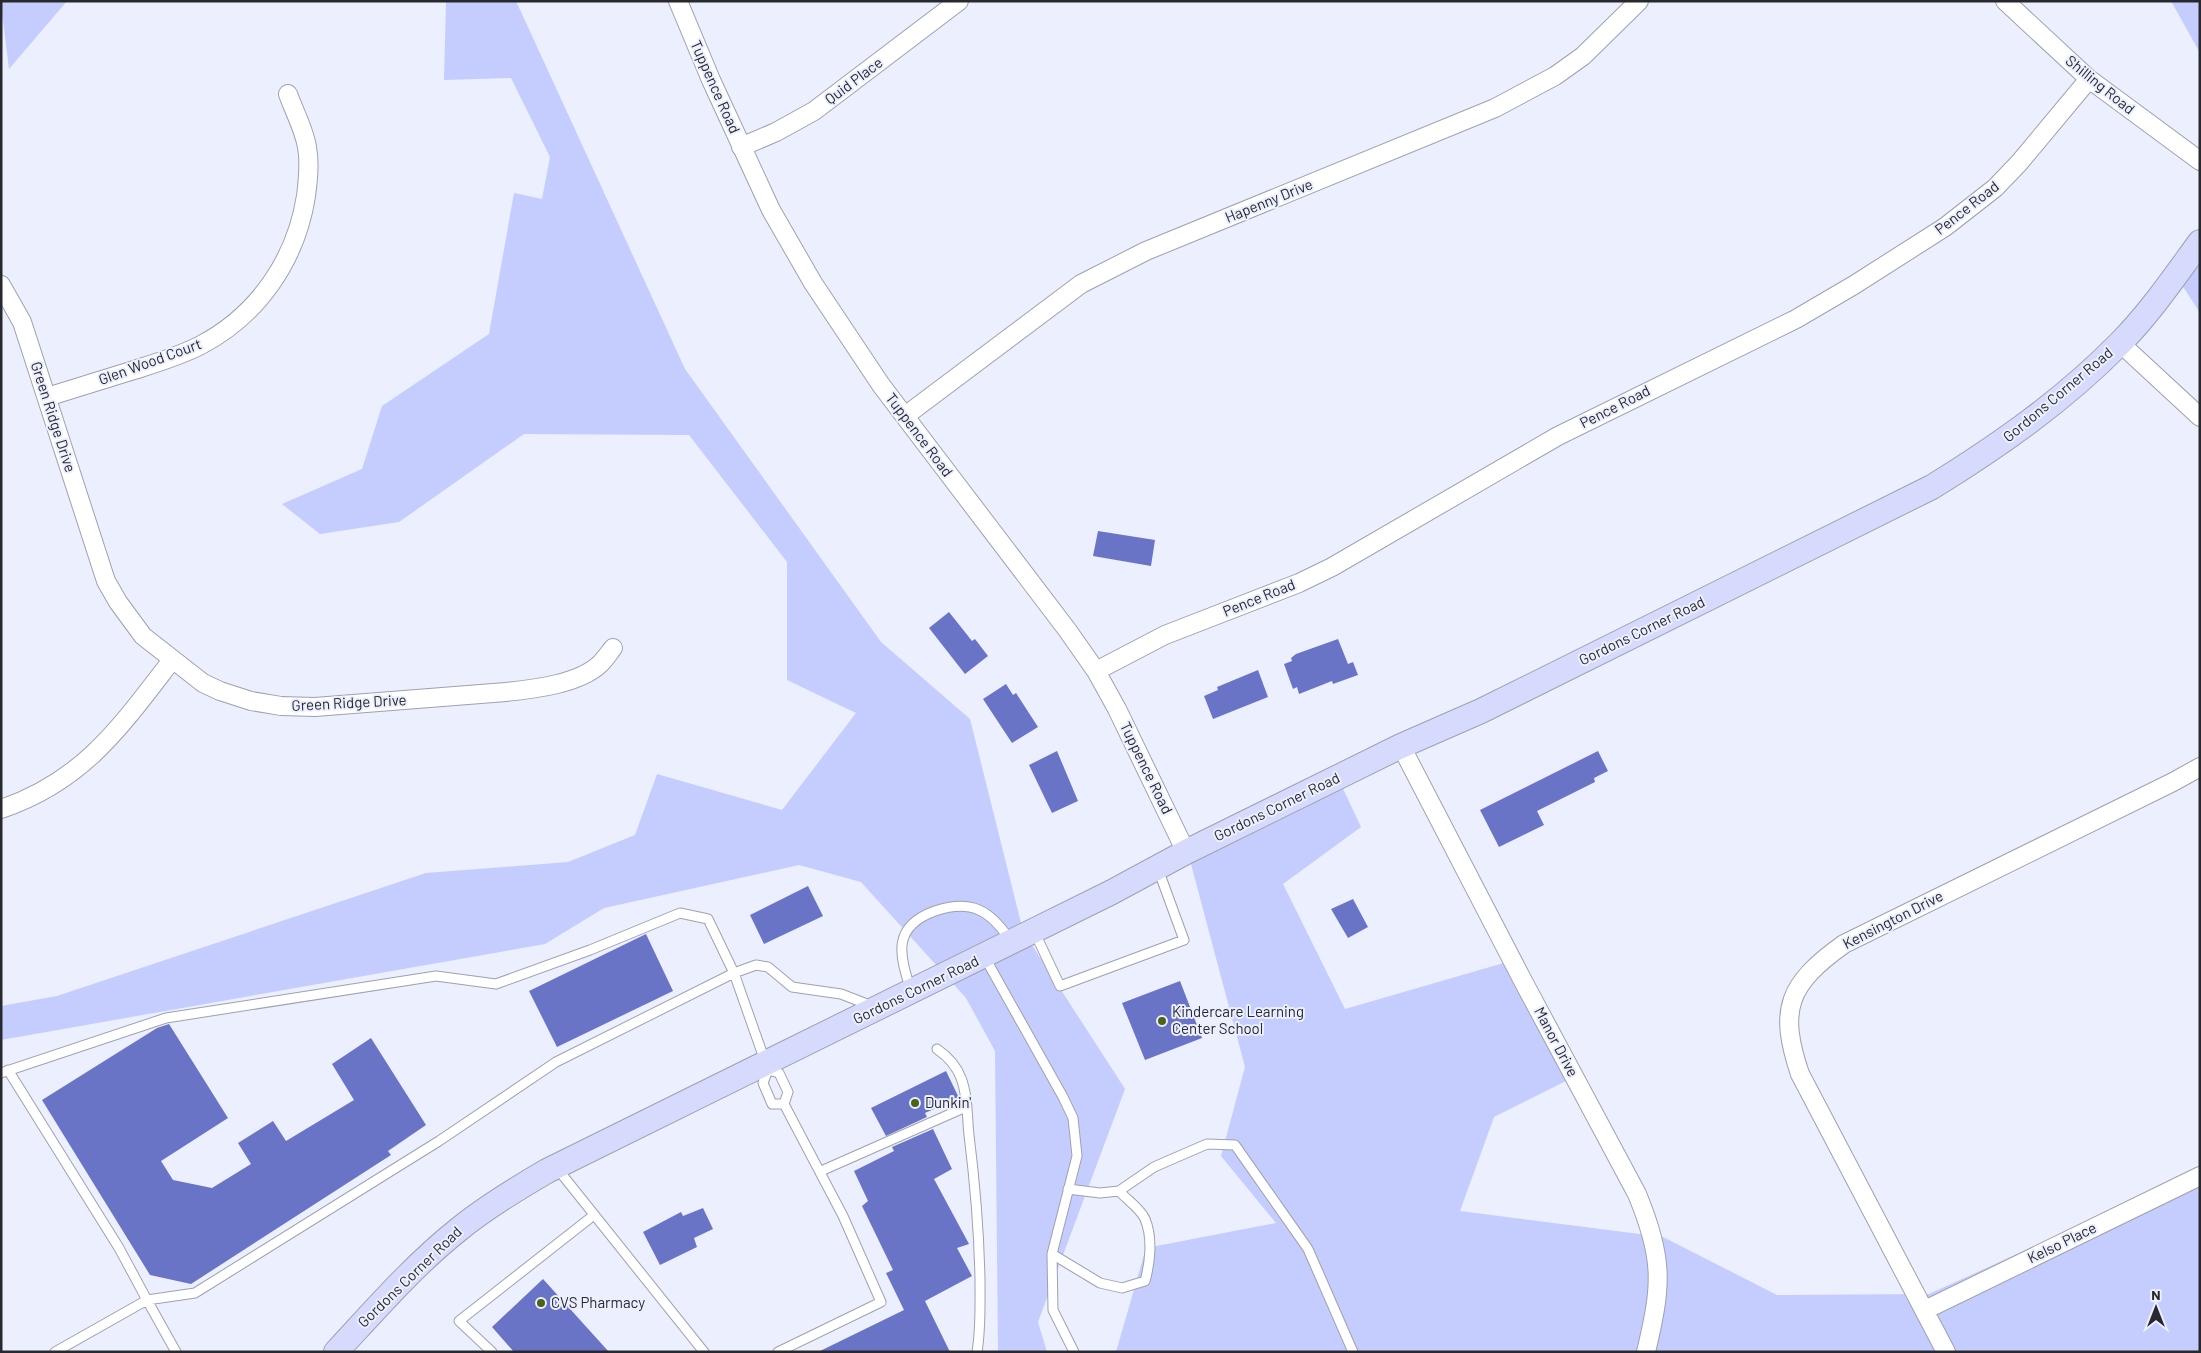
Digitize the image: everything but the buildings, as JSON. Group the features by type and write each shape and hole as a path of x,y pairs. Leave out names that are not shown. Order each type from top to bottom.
{"street":[{"name":"Tuppence Road","path":"678,1 741,147 771,210 813,283 880,385 1096,671 1117,708 1186,852"},
{"name":"Quid Place","path":"741,147 776,132 814,111 959,1"},
{"name":"Hapenny Drive","path":"905,416 1081,284 1146,251 1526,94 1583,56 1639,1"},
{"name":"Shilling Road","path":"2005,1 2089,79 2200,161"},
{"name":"Pence Road","path":"1096,671 1165,635 1332,567 1558,436 1796,318 1854,285 1945,227 1994,188 2019,164 2089,79"},
{"name":"Glen Wood Court","path":"47,397 148,365 200,346 234,324 260,299 286,259 296,237 304,210 308,183 307,145 288,94"},
{"name":"Gordons Corner Road","path":"336,1352 426,1258 458,1230 505,1195 556,1167 767,1067 878,1008 1034,931 1186,852 1401,746 1481,711 1932,487 2024,427 2120,343 2200,242"},
{"name":"Green Ridge Drive","path":"1,285 22,322 106,581 118,602 143,636 204,683 220,691 251,701 281,706 314,707 537,689 560,684 599,665 613,648"},
{"path":"2120,343 2200,417"},
{"path":"1,809 47,789 66,777 98,751 172,660"},
{"name":"Manor Drive","path":"1401,746 1640,1202 1650,1225 1657,1254 1659,1282 1655,1315 1646,1352"},
{"name":"Kensington Drive","path":"1946,1352 1800,1074 1790,1046 1788,1012 1792,1000 1813,969 1844,944 2200,767"},
{"name":"Kelso Place","path":"1925,1310 2200,1176"}],"lane":[{"path":"1034,931 1060,986 1184,940 1158,868"},
{"path":"912,992 903,969 901,952 907,929 918,918 954,906 974,907 995,919 1012,942"},
{"path":"176,1352 119,1248 5,1072 166,1018 436,976 496,984 590,950 680,913 708,919 734,973 767,1067 762,1083 772,1104 784,1104"},
{"path":"984,956 1063,1097 1072,1118 1077,1156 1052,1254 1053,1310 1074,1352"},
{"path":"55,1352 147,1300 194,1294 439,1141 556,1062 734,973 756,965 768,967 792,987 841,994 878,1008"},
{"path":"937,1049 949,1060 961,1079 966,1107 974,1173 979,1245 980,1297 977,1352"},
{"path":"767,1067 779,1073 788,1092 784,1104 821,1171 881,1302 778,1352"},
{"path":"821,1171 966,1107"},
{"path":"1068,1188 1100,1193 1119,1191 1154,1168 1207,1144 1235,1145 1308,1249 1352,1352"},
{"path":"556,1167 704,1352"},
{"path":"1052,1254 1100,1283 1122,1288 1144,1281 1150,1264 1149,1238 1145,1218 1119,1191"},
{"path":"492,1352 459,1321 594,1215"}],"shaded area":[{"path":"1,1 67,1 9,69 1,4"},
{"path":"446,1 516,1 685,369 881,642 970,719 1023,931 1125,1089 1038,1322 1047,1352 998,1352 995,1051 966,998 861,882 799,865 604,908 545,944 1,1040 1,1006 57,996 426,873 568,862 635,835 657,774 782,810 856,713 787,680 787,562 689,435 524,434 399,522 320,534 282,504 362,469 382,406 489,334 514,193 542,199 550,157 511,78 444,80"},
{"path":"2171,1 2200,1 2200,53"},
{"path":"2200,265 2200,313 2182,285"},
{"path":"1336,774 1361,827 1283,884 1345,1009 1521,958 1582,1073 1494,1117 1460,1211 1663,1237 1777,1295 1929,1294 2200,1171 2200,1352 1116,1352 1146,1248 1276,1223 1221,1156 1245,1067 1187,849"}],"place":[{"name":"Kindercare Learning Center School","path":"1162,1021"},
{"name":"Dunkin'","path":"915,1103"},
{"name":"CVS Pharmacy","path":"541,1303"}]}
